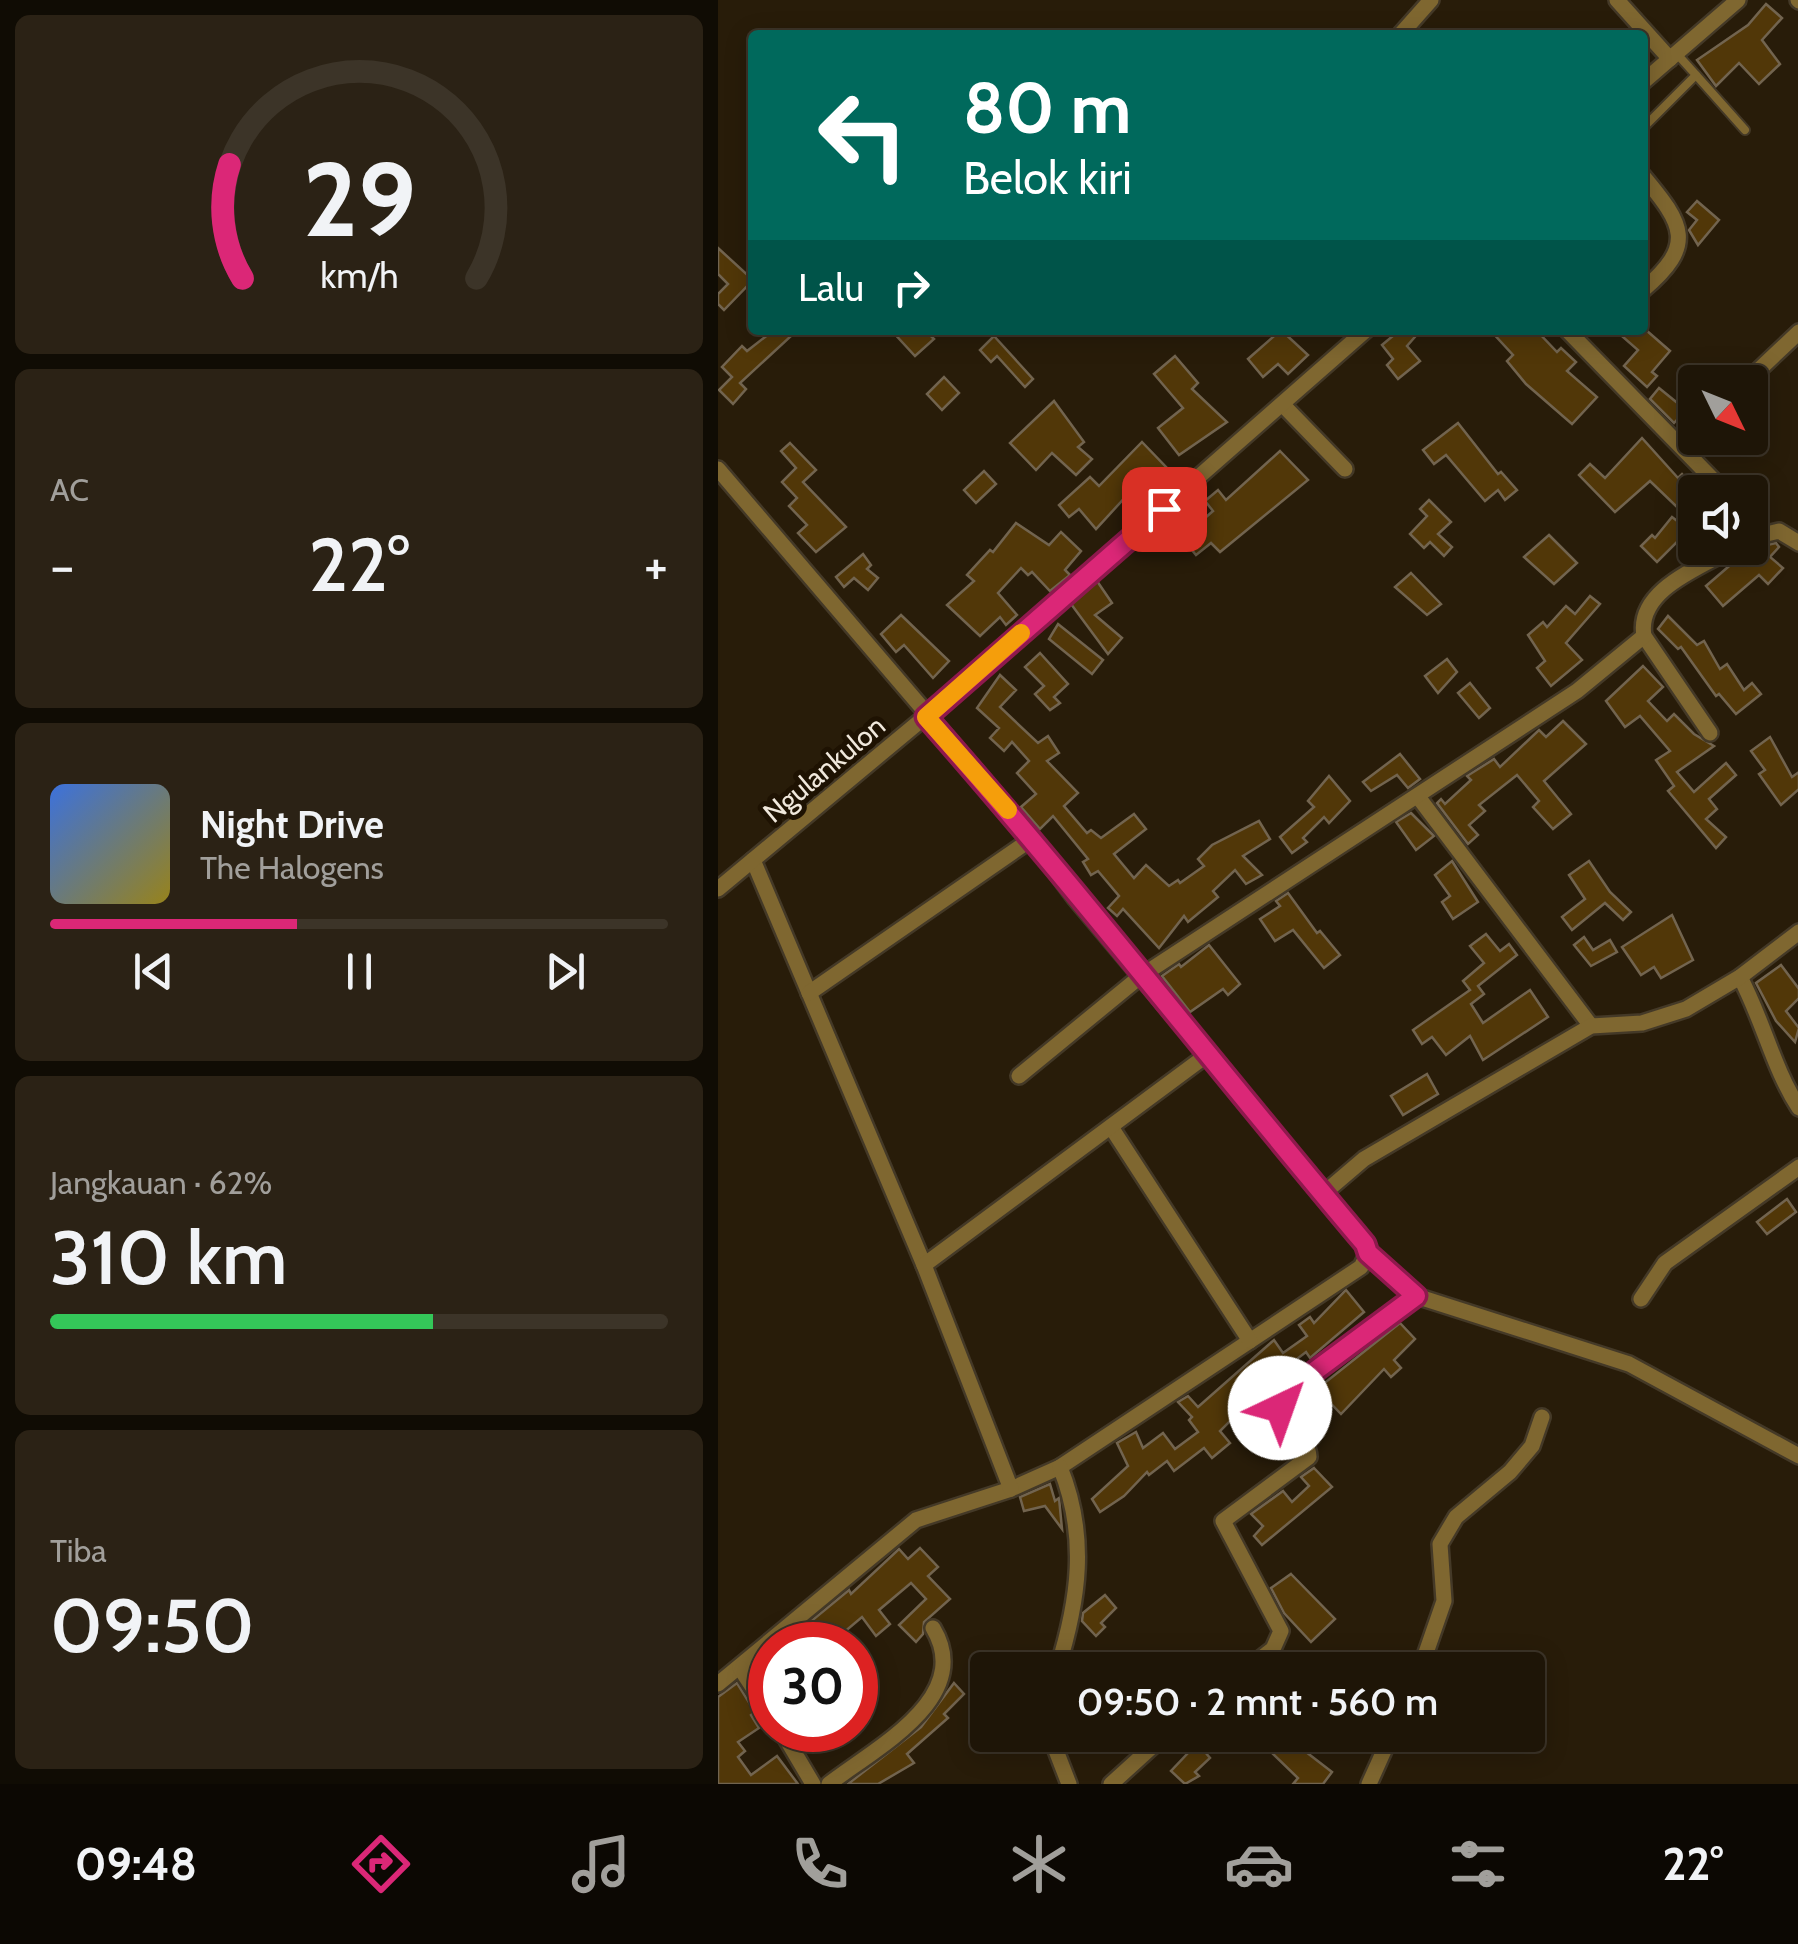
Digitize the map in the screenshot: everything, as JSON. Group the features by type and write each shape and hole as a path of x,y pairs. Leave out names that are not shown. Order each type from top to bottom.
{"street":[{"path":"1405,30 1432,0"},
{"path":"1617,0 1648,30"},
{"path":"1648,78 1738,0"},
{"path":"1648,30 1674,56"},
{"path":"1648,182 1671,210 1680,240 1670,267 1648,286"},
{"path":"1764,365 1798,332"},
{"name":"Ngulankulon","path":"718,888 926,717 1360,335"},
{"path":"1572,335 1678,442"},
{"path":"1580,343 1590,335"},
{"path":"1283,405 1345,469"},
{"path":"1690,455 1708,475"},
{"path":"718,470 1030,840 1368,1253 1416,1296 1629,1364 1798,1456"},
{"path":"1768,530 1778,530 1798,543"},
{"path":"1707,565 1648,602 1641,618 1644,636 1710,733"},
{"path":"1019,1076 1141,976 1577,691 1644,636"},
{"path":"1418,798 1590,1026"},
{"path":"809,993 1030,840"},
{"path":"753,860 924,1265 1011,1489"},
{"path":"1322,1194 1364,1160 1590,1026 1665,1018 1740,978 1798,932"},
{"path":"1740,978 1798,1108"},
{"path":"924,1265 1207,1055"},
{"path":"1111,1127 1250,1341"},
{"path":"1641,1299 1666,1263 1798,1166"},
{"path":"718,1684 916,1520 1011,1489 1060,1466 1361,1267 1368,1253"},
{"path":"1269,1652 1281,1631 1223,1520 1309,1458 1306,1442 1280,1408 1280,1400 1416,1296"},
{"path":"1426,1652 1444,1601 1440,1544 1456,1517 1510,1472 1532,1446 1542,1417"},
{"path":"1060,1466 1077,1508 1077,1592 1061,1652"},
{"path":"828,1784 915,1718 934,1696 944,1675 944,1646 933,1628"},
{"path":"740,1668 748,1680"},
{"path":"794,1752 813,1784"},
{"path":"1057,1752 1069,1784"},
{"path":"1110,1784 1146,1752"},
{"path":"1369,1784 1383,1752"}],"lane":[{"path":"1674,56 1745,130"},
{"path":"1648,123 1696,76"}],"building":[{"path":"1766,4 1782,18 1762,40 1780,64 1759,84 1739,63 1716,86 1697,60 1748,25"},
{"path":"1697,201 1719,220 1698,245 1689,230 1697,220 1687,212"},
{"path":"718,248 748,275 748,285 724,310 718,304 718,294 728,284 718,274"},
{"path":"1648,332 1670,351 1652,372 1657,376 1647,387 1624,366 1638,350 1621,335 1648,335"},
{"path":"768,335 790,337 740,383 746,389 733,404 719,390 732,377 722,367 742,346 747,351"},
{"path":"896,335 930,335 934,339 915,356"},
{"path":"1275,335 1286,335 1308,355 1288,374 1278,364 1263,377 1248,359"},
{"path":"1394,335 1417,335 1407,346 1420,361 1398,379 1387,365 1393,359 1382,345"},
{"path":"1495,335 1541,335 1557,352 1561,348 1576,362 1567,371 1597,397 1572,424 1526,384 1507,361 1513,355"},
{"path":"994,336 1033,379 1025,387 997,356 991,362 980,350"},
{"path":"1175,356 1198,383 1192,389 1227,422 1179,455 1158,428 1183,408 1154,374"},
{"path":"944,377 959,393 942,410 927,394"},
{"path":"1659,388 1678,403 1678,419 1674,423 1650,399"},
{"path":"1054,401 1084,442 1078,447 1092,459 1076,475 1052,453 1036,470 1010,443"},
{"path":"1458,423 1498,474 1501,472 1517,490 1505,500 1498,490 1485,501 1446,455 1434,464 1423,450"},
{"path":"1642,438 1678,478 1678,506 1650,481 1615,512 1579,475 1590,464 1605,478"},
{"path":"1142,442 1166,467 1135,496 1131,491 1096,529 1079,509 1069,517 1059,505 1090,477 1099,486"},
{"path":"790,443 816,470 803,482 846,527 816,552 798,533 807,525 789,506 797,498 782,482 796,468 781,451"},
{"path":"1280,451 1308,480 1220,552 1211,543 1196,555 1182,538 1213,511 1205,501 1218,490 1226,500"},
{"path":"984,471 996,484 976,503 964,490"},
{"path":"1429,500 1451,522 1438,534 1452,547 1444,556 1430,542 1424,548 1410,534 1427,516 1420,509"},
{"path":"1672,517 1678,522 1678,541 1657,562 1641,546 1652,535 1655,538"},
{"path":"1016,523 1049,545 1061,532 1081,551 1065,570 1070,575 1050,591 1032,572 1028,575 1021,568 998,593 1017,615 1006,625 1000,617 980,636 947,605 974,581 967,575 990,550 993,552"},
{"path":"1549,535 1577,563 1554,584 1524,557"},
{"path":"1776,543 1779,547 1770,557 1783,568 1768,584 1759,575 1723,606 1706,586 1730,565 1768,565 1768,545"},
{"path":"863,554 871,565 867,569 878,578 868,590 854,578 844,587 836,577"},
{"path":"1411,573 1441,604 1427,615 1395,587"},
{"path":"1097,581 1112,603 1095,615 1122,638 1108,654 1071,604"},
{"path":"1590,596 1600,604 1566,643 1582,660 1551,686 1537,668 1545,661 1528,635 1543,622 1547,627 1566,606 1575,614"},
{"path":"901,615 949,661 933,678 904,645 896,652 881,634"},
{"path":"1668,616 1697,645 1704,641 1720,669 1727,664 1744,690 1752,683 1761,694 1736,714 1719,694 1716,696 1681,647 1678,649 1658,629"},
{"path":"1058,624 1103,660 1092,674 1049,639"},
{"path":"1040,653 1068,684 1054,697 1060,703 1050,710 1035,694 1044,686 1025,667"},
{"path":"1447,659 1457,672 1438,693 1425,676"},
{"path":"1643,666 1663,687 1648,701 1667,721 1674,714 1694,734 1714,746 1677,772 1694,792 1726,763 1736,775 1709,799 1717,809 1706,819 1726,837 1716,848 1668,791 1674,786 1656,760 1670,751 1640,716 1625,727 1606,701"},
{"path":"1000,675 1016,690 1000,707 1038,743 1048,736 1059,753 1047,761 1078,793 1064,806 1087,833 1091,830 1101,838 1134,814 1146,829 1114,854 1134,878 1146,865 1169,886 1178,880 1180,883 1204,866 1198,859 1212,845 1259,821 1270,839 1243,856 1262,875 1246,884 1235,870 1213,891 1218,897 1188,922 1184,916 1159,948 1123,909 1117,916 1108,908 1119,896 1098,871 1091,875 1083,862 1088,859 1053,816 1040,829 1021,807 1036,794 1017,773 1029,761 1012,742 1004,751 990,738 999,728 977,708"},
{"path":"1470,683 1490,708 1479,718 1458,693"},
{"path":"1563,721 1586,744 1544,781 1571,814 1553,829 1533,807 1539,801 1517,775 1479,805 1485,811 1469,825 1478,835 1468,844 1437,803 1441,799 1445,804 1471,780 1467,776 1494,759 1500,767 1539,730 1546,737"},
{"path":"1770,737 1792,777 1799,772 1799,789 1781,805 1759,774 1765,770 1751,751"},
{"path":"1400,754 1420,779 1408,788 1397,775 1371,791 1363,782"},
{"path":"1329,776 1350,801 1329,823 1324,817 1303,838 1307,842 1292,853 1280,837 1314,807 1308,801"},
{"path":"1411,813 1434,836 1416,850 1396,822"},
{"path":"1452,861 1478,902 1453,919 1442,902 1450,896 1435,875"},
{"path":"1589,861 1610,892 1631,912 1623,920 1605,903 1572,930 1562,917 1585,899 1569,875"},
{"path":"1288,893 1317,933 1320,931 1340,955 1324,968 1293,930 1275,941 1260,919 1280,906 1276,901"},
{"path":"1672,915 1693,960 1661,978 1654,967 1641,975 1622,947"},
{"path":"1486,934 1500,951 1509,944 1517,955 1478,986 1484,994 1471,1004 1483,1023 1530,990 1548,1017 1483,1060 1470,1036 1446,1055 1432,1037 1422,1044 1413,1030 1470,990 1463,981 1484,963 1470,946"},
{"path":"1584,937 1593,950 1610,940 1617,952 1591,966 1574,945"},
{"path":"1209,945 1240,984 1228,995 1223,989 1190,1012 1162,976"},
{"path":"1781,965 1799,989 1799,998 1786,1011 1799,1028 1795,1042 1776,1021 1756,983"},
{"path":"1427,1074 1438,1094 1403,1115 1391,1096"},
{"path":"1787,1199 1796,1212 1767,1234 1757,1222"},
{"path":"1346,1290 1364,1312 1310,1358 1306,1352 1276,1375 1220,1431 1230,1443 1212,1458 1204,1448 1174,1471 1167,1461 1149,1475 1147,1472 1124,1496 1100,1512 1092,1499 1128,1466 1117,1443 1136,1432 1143,1448 1163,1433 1175,1449 1198,1432 1189,1420 1192,1417 1178,1402 1188,1396 1198,1407 1274,1340 1283,1353 1307,1336 1299,1325 1310,1317 1314,1323"},
{"path":"1400,1323 1415,1339 1394,1360 1401,1368 1391,1377 1384,1369 1341,1414 1317,1389"},
{"path":"1314,1468 1332,1487 1262,1545 1254,1536 1263,1526 1251,1514 1283,1491 1292,1502 1309,1486 1301,1477"},
{"path":"1050,1484 1055,1501 1059,1498 1062,1529 1045,1506 1024,1511 1020,1497"},
{"path":"920,1548 938,1567 928,1576 950,1599 924,1622 923,1634 916,1642 899,1625 926,1599 911,1583 879,1610 890,1624 878,1634 878,1622 866,1622 862,1617 856,1622 810,1622 849,1590 851,1594 899,1549 908,1559"},
{"path":"1291,1574 1335,1619 1311,1642 1284,1613 1271,1588"},
{"path":"1105,1595 1116,1608 1101,1623 1105,1627 1096,1636 1082,1621 1083,1613"},
{"path":"737,1683 748,1701 748,1735 738,1742 745,1751 738,1757 751,1775 777,1756 798,1784 718,1784 718,1697"},
{"path":"954,1683 964,1694 944,1714 948,1718 907,1754 914,1763 878,1784 848,1784 921,1727"},
{"path":"1205,1752 1210,1758 1195,1772 1199,1776 1185,1784 1171,1771 1187,1754"},
{"path":"1306,1752 1332,1772 1323,1784 1293,1784 1298,1778 1273,1754"}],"slow traffic":[{"path":"1008,810 926,717 1021,633"}],"route":[{"path":"1164,509 926,717 1010,812 1075,898 1365,1244 1368,1253 1416,1296 1288,1391 1280,1400 1280,1408"}]}
